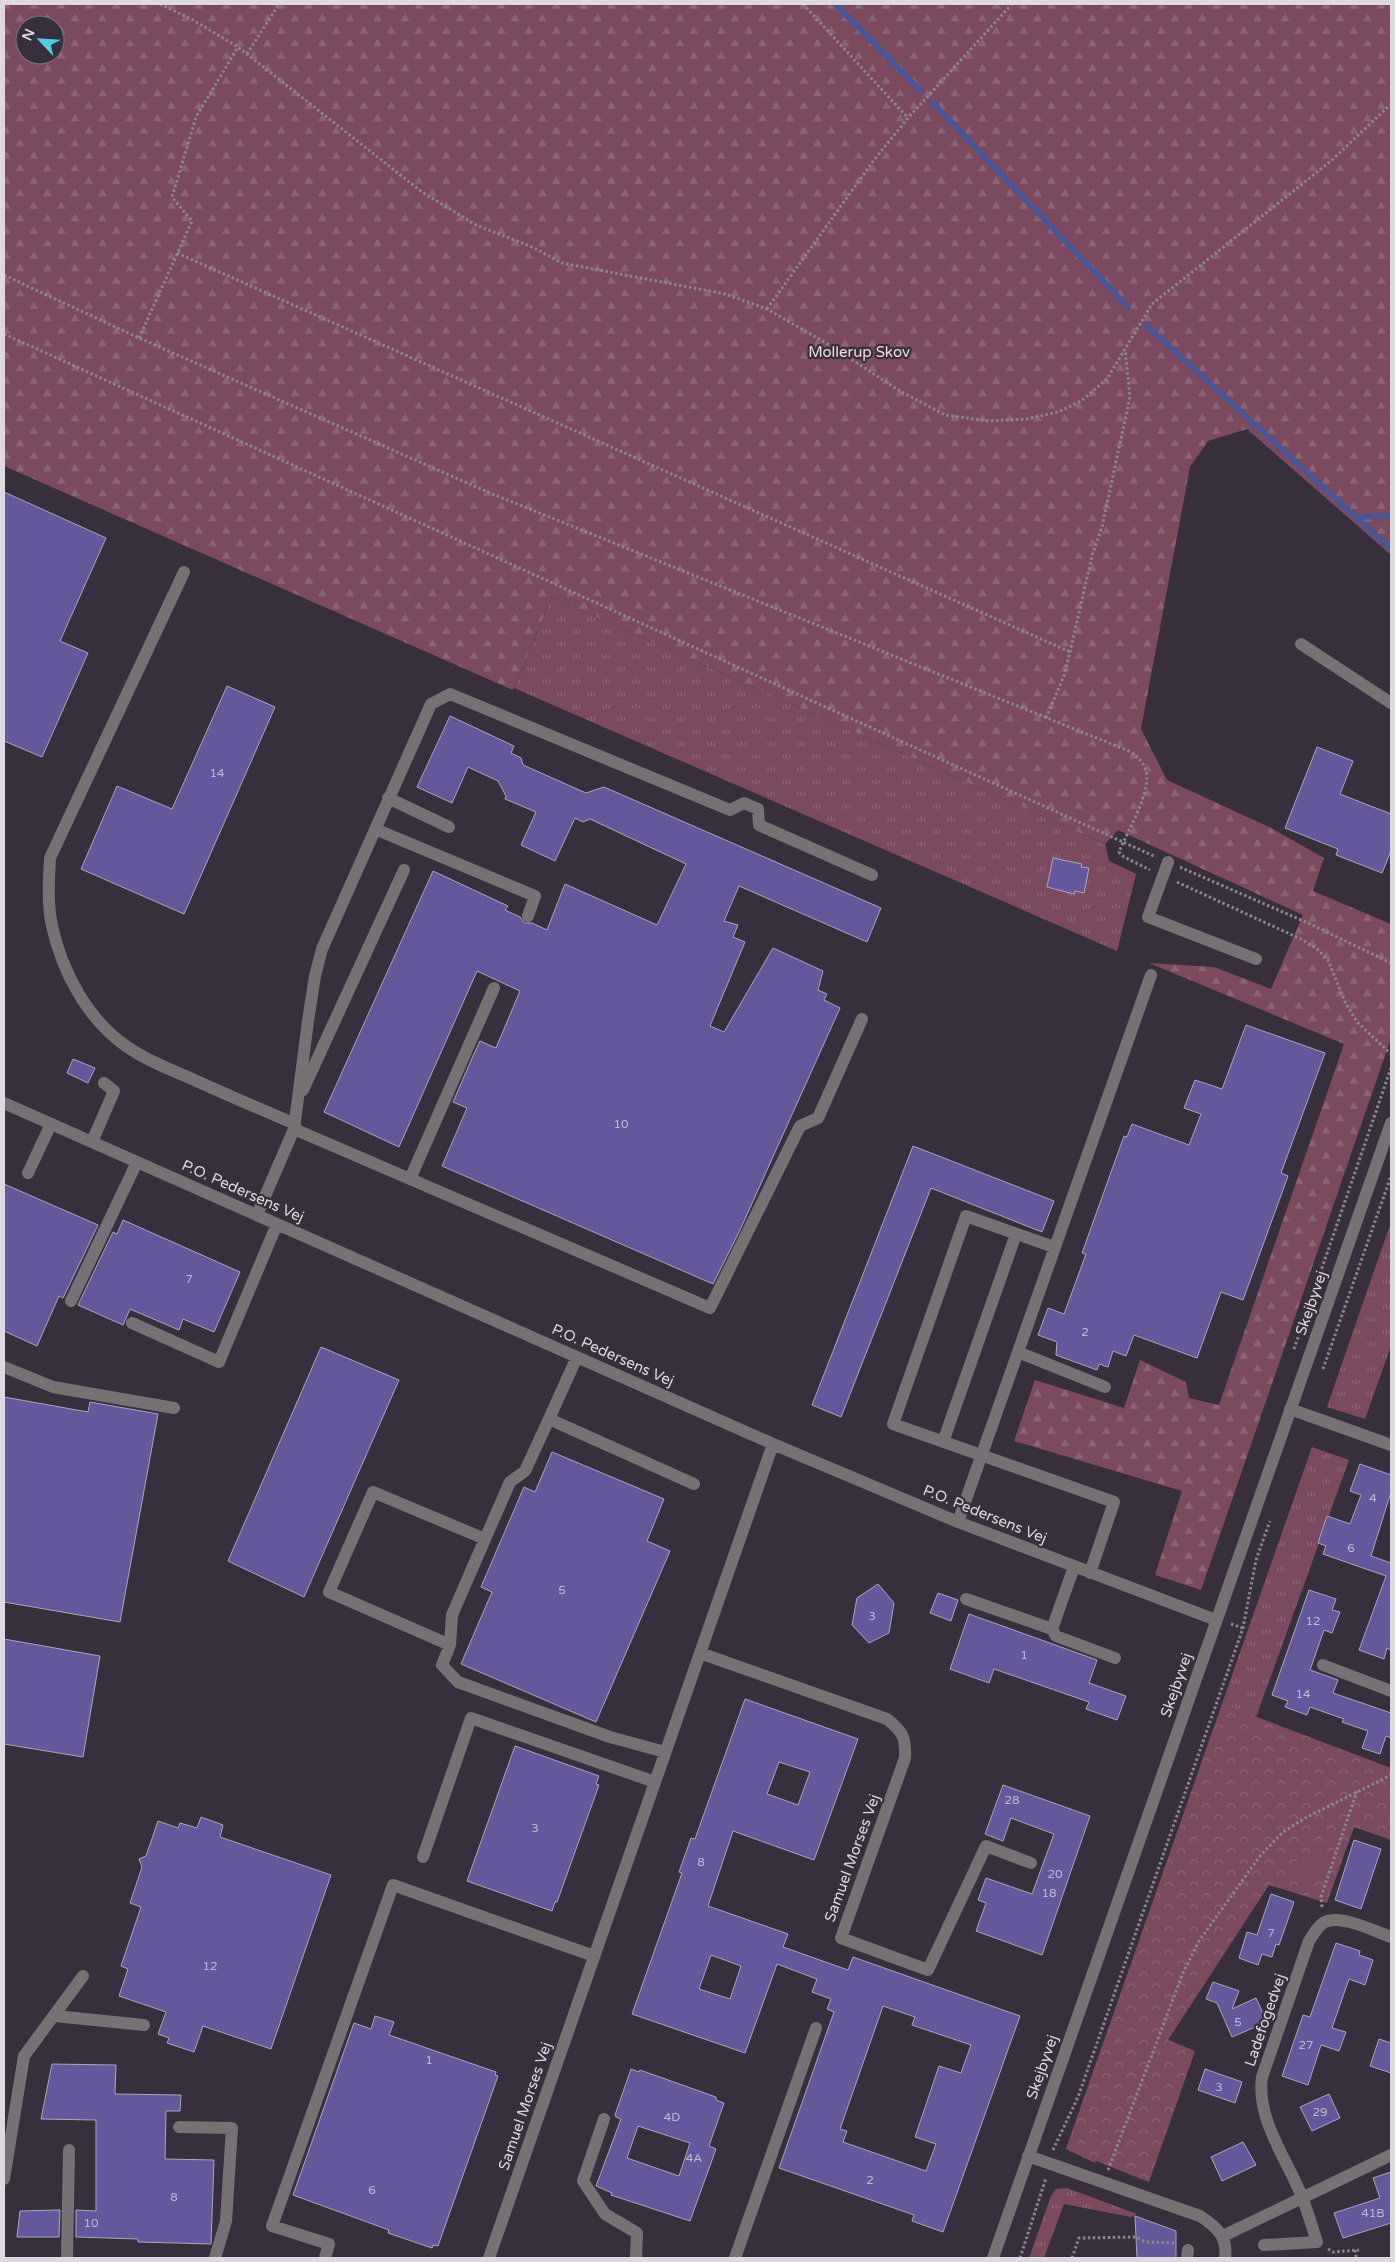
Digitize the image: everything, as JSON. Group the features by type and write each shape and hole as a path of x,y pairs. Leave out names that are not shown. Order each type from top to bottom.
{"street":[{"path":"184,572 50,858 48,890 52,925 62,959 82,999 103,1026 125,1046 294,1127 410,1179 710,1308 800,1126 818,1118 862,1019"},
{"path":"1301,644 1391,703"},
{"path":"257,1215 294,1127 313,985 322,949 431,704 450,694 730,810 744,803 758,810 759,825 872,875"},
{"path":"388,798 450,827"},
{"path":"375,829 535,896 528,916"},
{"path":"1168,862 1148,917 1256,959"},
{"path":"298,1101 404,870"},
{"path":"958,1522 1151,975"},
{"path":"410,1179 494,988"},
{"path":"92,1142 114,1091 104,1083"},
{"name":"P.O. Pedersens Vej","path":"4,1103 773,1444 958,1522 1216,1620"},
{"name":"Skejbyvej","path":"993,2258 1391,1123"},
{"path":"28,1173 52,1124"},
{"path":"71,1302 137,1162"},
{"path":"1054,1247 966,1216 893,1424 1114,1502 1090,1573"},
{"path":"132,1322 219,1362 277,1224"},
{"path":"943,1442 1016,1234"},
{"path":"1018,1352 1105,1387"},
{"path":"577,1357 525,1471 510,1482 485,1539 452,1615 450,1645 442,1665 458,1682 610,1737 665,1752"},
{"path":"4,1367 53,1387 174,1408"},
{"path":"1290,1410 1391,1445"},
{"path":"549,1419 694,1484"},
{"name":"Samuel Morses Vej","path":"489,2258 773,1444"},
{"path":"450,1645 329,1592 374,1492 485,1539"},
{"path":"1052,1629 1074,1567"},
{"path":"966,1599 1052,1629 1056,1636 1115,1658"},
{"name":"Samuel Morses Vej","path":"700,1652 887,1719 900,1730 906,1742 905,1758 841,1938 928,1970 986,1846 1031,1863"},
{"path":"1323,1665 1391,1691"},
{"path":"423,1857 471,1718 655,1782"},
{"path":"325,2258 329,2244 272,2226 393,1885 594,1956"},
{"path":"1330,1921 1343,1920 1391,1937"},
{"name":"Ladefogedvej","path":"1317,2242 1302,2197 1263,2110 1260,2092 1262,2077 1309,1942 1323,1923 1330,1921"},
{"path":"4,2179 24,2056 83,1976"},
{"path":"55,2016 144,2025"},
{"path":"735,2258 816,2028"},
{"path":"604,2119 583,2182 605,2214 638,2233 636,2258"},
{"path":"179,2127 232,2128 226,2221 215,2258"},
{"path":"67,2258 69,2150"},
{"path":"1028,2156 1200,2216 1215,2226 1223,2236 1226,2247 1225,2258"},
{"path":"1223,2236 1391,2156"},
{"path":"1264,2245 1317,2242"}],"path":[{"path":"160,4 194,20 238,47 422,192 476,225 532,247 562,263 725,294 766,309 826,343 900,391 945,414 989,421 1026,419 1058,412 1080,401 1107,379 1152,304 1331,161 1391,104"},
{"path":"247,54 279,4"},
{"path":"803,4 908,118"},
{"path":"766,309 874,160 908,118 1004,15 1012,4"},
{"path":"139,338 192,221 172,198 196,117 238,47"},
{"path":"177,253 1070,652"},
{"path":"4,275 139,338 490,494 1129,752 1141,760 1146,769 1148,779 1145,791 1119,852 1124,857 1163,876 1317,948 1328,960 1345,1002 1358,1022 1391,1054"},
{"path":"4,334 1123,842 1308,923 1391,963"},
{"path":"1046,718 1064,676 1092,556 1102,527 1130,397 1125,348"},
{"path":"1321,1376 1391,1176"},
{"path":"1020,2258 1041,2200 1054,2148 1081,2088 1243,1628 1256,1560 1271,1518"},
{"path":"1108,2171 1183,1973 1199,1941 1260,1856 1284,1832 1305,1818 1391,1774"},
{"path":"1330,1921 1321,1905 1321,1897 1357,1791"},
{"path":"1072,2258 1079,2238 1136,2237 1146,2244 1184,2250"},
{"path":"1317,2242 1333,2252 1357,2250 1356,2258"},
{"path":"1333,2252 1333,2257"}],"green space":[{"name":"Mollerup Skov","path":"4,4 1391,4 1391,555 1247,429 1208,441 1190,467 1141,729 1167,780 1271,828 1324,858 1313,891 1391,924 1391,1038 1201,1590 1155,1575 1182,1491 1014,1441 1035,1380 1124,1408 1140,1360 1186,1382 1189,1398 1219,1405 1344,1044 1149,963 1214,967 1271,989 1303,915 1118,830 1105,844 552,597 513,690 4,466"},
{"path":"552,597 1105,844 1109,861 1136,874 1117,951 514,688"},
{"path":"1391,1222 1391,1346 1365,1419 1327,1407"},
{"path":"1312,1447 1349,1460 1095,2163 1066,2149"},
{"path":"1223,1704 1391,1768 1391,1840 1354,1827 1327,1903 1269,1885 1168,2040 1195,2051 1149,2182 1066,2149"},
{"path":"1322,1844 1332,1858 1305,1877 1295,1863"},
{"path":"1067,2188 1137,2214 1131,2217 1064,2204 1044,2258 1029,2258 1051,2196 1056,2189"}],"building":[{"path":"4,492 106,538 60,641 88,653 42,757 4,741"},
{"path":"227,686 275,707 184,914 81,869 117,786 172,809"},
{"path":"450,716 514,746 511,753 521,758 523,765 586,793 604,787 881,908 867,942 739,886 724,921 738,925 733,937 745,942 710,1026 724,1032 773,948 823,971 818,990 827,994 824,1000 840,1008 740,1230 713,1284 442,1166 467,1108 453,1102 473,1056 480,1041 496,1048 520,991 477,971 399,1147 324,1112 433,871 508,906 505,910 520,917 525,923 532,923 547,930 565,884 657,925 686,864 590,819 583,822 575,818 555,861 521,845 536,812 505,799 506,796 498,781 468,767 452,803 417,787"},
{"path":"1317,747 1353,761 1340,794 1391,814 1391,851 1382,873 1336,855 1338,849 1285,828"},
{"path":"1053,858 1082,864 1081,867 1089,868 1084,893 1075,891 1074,894 1047,887"},
{"path":"1246,1025 1325,1053 1281,1173 1288,1176 1243,1300 1221,1292 1197,1358 1134,1335 1126,1356 1113,1351 1108,1367 1099,1364 1097,1370 1056,1355 1057,1342 1038,1335 1048,1308 1064,1314 1086,1254 1082,1253 1124,1136 1127,1137 1132,1124 1189,1145 1201,1114 1184,1108 1195,1080 1222,1089"},
{"path":"73,1059 95,1068 88,1083 67,1073"},
{"path":"913,1146 1054,1201 1042,1232 931,1188 841,1417 812,1405"},
{"path":"4,1184 98,1225 63,1298 59,1296 37,1346 4,1331"},
{"path":"123,1220 240,1272 214,1332 183,1319 179,1330 130,1309 123,1325 78,1305 113,1232 117,1234"},
{"path":"321,1347 399,1380 304,1597 228,1561"},
{"path":"4,1397 88,1412 90,1402 158,1414 120,1622 4,1602"},
{"path":"552,1452 664,1499 647,1541 670,1551 596,1722 461,1664 492,1592 481,1587 524,1487 535,1492"},
{"path":"1360,1464 1391,1475 1391,1492 1371,1556 1391,1563 1391,1650 1387,1648 1384,1659 1359,1650 1386,1576 1323,1554 1326,1546 1318,1543 1327,1516 1350,1524 1361,1495 1350,1491"},
{"path":"878,1584 894,1603 889,1633 869,1643 852,1625 857,1598"},
{"path":"1309,1590 1336,1599 1332,1610 1340,1612 1332,1633 1324,1630 1310,1670 1338,1680 1333,1693 1391,1713 1391,1738 1386,1736 1380,1754 1362,1748 1368,1731 1342,1722 1344,1719 1310,1707 1307,1715 1285,1707 1288,1701 1272,1695"},
{"path":"938,1593 958,1600 951,1621 930,1613"},
{"path":"969,1614 1097,1660 1089,1683 1126,1696 1117,1720 1086,1709 1089,1702 994,1669 989,1683 950,1669"},
{"path":"4,1639 100,1656 83,1757 4,1744"},
{"path":"745,1699 858,1739 814,1860 733,1831 708,1906 788,1934 783,1947 848,1970 853,1957 1020,2016 943,2232 912,2221 914,2215 779,2168 834,2012 827,2009 831,1999 812,1992 817,1979 777,1964 745,2053 632,2014 682,1873 679,1872 691,1838 695,1839","holes":["779,1762 810,1772 798,1805 767,1794","711,1955 741,1966 730,1999 699,1989","883,2006 915,2017 912,2025 971,2045 961,2073 939,2066 915,2137 936,2144 926,2171 843,2142 847,2131 840,2129"]},
{"path":"515,1746 599,1776 596,1784 599,1785 557,1902 555,1902 552,1911 467,1881"},
{"path":"1003,1785 1090,1816 1042,1955 976,1931 986,1903 978,1900 986,1878 1032,1894 1054,1834 1011,1818 1003,1841 985,1834"},
{"path":"201,1817 223,1825 220,1837 331,1875 271,2049 203,2026 194,2052 167,2043 169,2038 158,2034 166,2012 119,1996 128,1969 121,1966 141,1907 130,1903 142,1867 139,1859 146,1856 158,1821 178,1828 180,1823 197,1828"},
{"path":"1354,1840 1381,1849 1361,1909 1335,1900"},
{"path":"1271,1894 1294,1902 1279,1945 1276,1944 1272,1957 1262,1954 1258,1965 1239,1958 1247,1932 1257,1935"},
{"path":"1336,1943 1360,1951 1359,1955 1373,1960 1365,1985 1349,1979 1332,2028 1346,2032 1339,2051 1321,2045 1308,2085 1282,2076 1303,2015 1310,2017"},
{"path":"1213,1982 1239,1991 1232,2009 1256,1998 1267,2022 1232,2037 1217,2003 1206,1999"},
{"path":"375,2016 394,2022 389,2035 496,2072 495,2075 498,2076 438,2246 433,2245 432,2248 388,2233 389,2230 293,2195 354,2023 371,2029"},
{"path":"1379,2039 1391,2043 1391,2073 1370,2066"},
{"path":"52,2064 116,2065 115,2094 181,2095 180,2111 166,2111 165,2159 214,2160 211,2244 138,2242 138,2239 76,2237 76,2210 96,2211 96,2120 41,2119"},
{"path":"631,2069 639,2072 640,2070 716,2097 716,2100 724,2103 709,2146 716,2149 690,2221 611,2195 612,2193 596,2186 621,2119 615,2115","holes":["638,2126 690,2143 679,2176 627,2158"]},
{"path":"1205,2069 1242,2082 1235,2103 1198,2090"},
{"path":"1329,2094 1340,2118 1312,2131 1300,2107"},
{"path":"1243,2142 1256,2165 1222,2181 1211,2157"},
{"path":"1391,2172 1391,2223 1343,2238 1334,2213 1380,2198 1373,2178"},
{"path":"60,2210 59,2237 17,2237 20,2211"},
{"path":"1135,2216 1176,2231 1176,2258 1137,2258"}],"waterway":[{"path":"835,4 921,91"},
{"path":"932,102 1128,307"},
{"path":"1146,325 1391,549"},
{"path":"1357,517 1391,516"}]}
